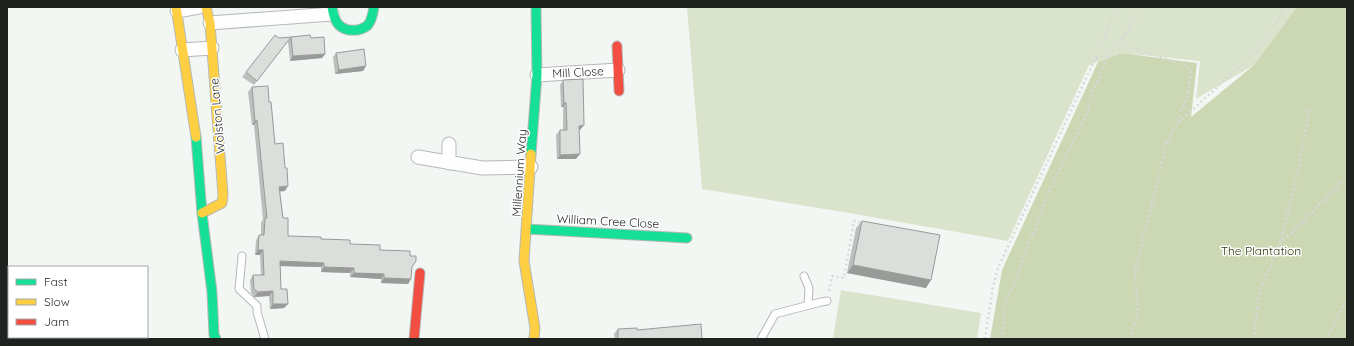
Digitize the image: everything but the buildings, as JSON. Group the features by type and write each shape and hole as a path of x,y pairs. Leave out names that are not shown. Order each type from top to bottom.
{"street":[{"name":"Wolston Lane","path":"199,7 176,9 197,145 202,213 212,292 214,335 216,339"},
{"name":"Wolston Lane","path":"202,213 222,204 223,195 210,23 206,7"},
{"path":"210,23 332,11 335,22 341,28 349,31 358,31 366,27 371,21 374,13 374,7"},
{"name":"Millennium Way","path":"534,339 535,328 524,261 537,75 536,7"},
{"path":"617,46 619,91"},
{"path":"182,50 212,48"},
{"name":"Mill Close","path":"537,75 618,70"},
{"path":"449,144 449,163"},
{"path":"418,157 482,168 531,167"},
{"name":"William Cree Close","path":"526,229 687,238"},
{"path":"414,339 425,297 420,273"}],"lane":[{"path":"242,256 239,289 257,306 257,312 265,339"},
{"path":"804,276 809,288 808,305"},
{"path":"761,339 775,314 827,301"}],"path":[{"path":"985,339 993,287 998,268 1095,59 1117,7"},
{"path":"1130,339 1138,313 1135,271 1165,146 1177,124 1187,96 1191,73 1187,66 1126,46 1123,42 1126,34 1141,7"},
{"path":"1177,124 1250,57 1264,41 1281,15 1284,7"},
{"path":"1002,339 1006,306 1050,190 1087,113 1094,88 1110,54 1126,34"},
{"path":"1095,59 1110,54"},
{"path":"1254,339 1259,292 1280,244 1310,108"},
{"path":"1280,244 1347,177"},
{"path":"827,301 832,276 844,278 854,221 866,223"},
{"path":"1327,339 1347,298"}],"green space":[{"path":"687,7 1297,7 1254,65 1196,99 1200,61 1122,53 1089,65 1008,241 702,189"},
{"name":"The Plantation","path":"1297,7 1347,7 1347,339 990,339 1002,270 1098,62 1122,53 1197,63 1191,117 1254,65"},
{"path":"841,290 981,313 977,339 833,339"}],"traffic: fast":[{"path":"332,7 337,23 349,30 361,29 368,25 374,7"},
{"path":"531,154 537,75 536,7"},
{"path":"196,137 202,213 212,292 214,335 216,339"},
{"path":"527,229 687,238"}],"traffic: slow":[{"path":"176,7 196,137"},
{"path":"202,213 222,203 223,195 210,23 206,7"},
{"path":"531,154 524,261 535,328 534,339"}],"traffic: jam":[{"path":"617,46 619,91"},
{"path":"414,339 420,273"}]}
